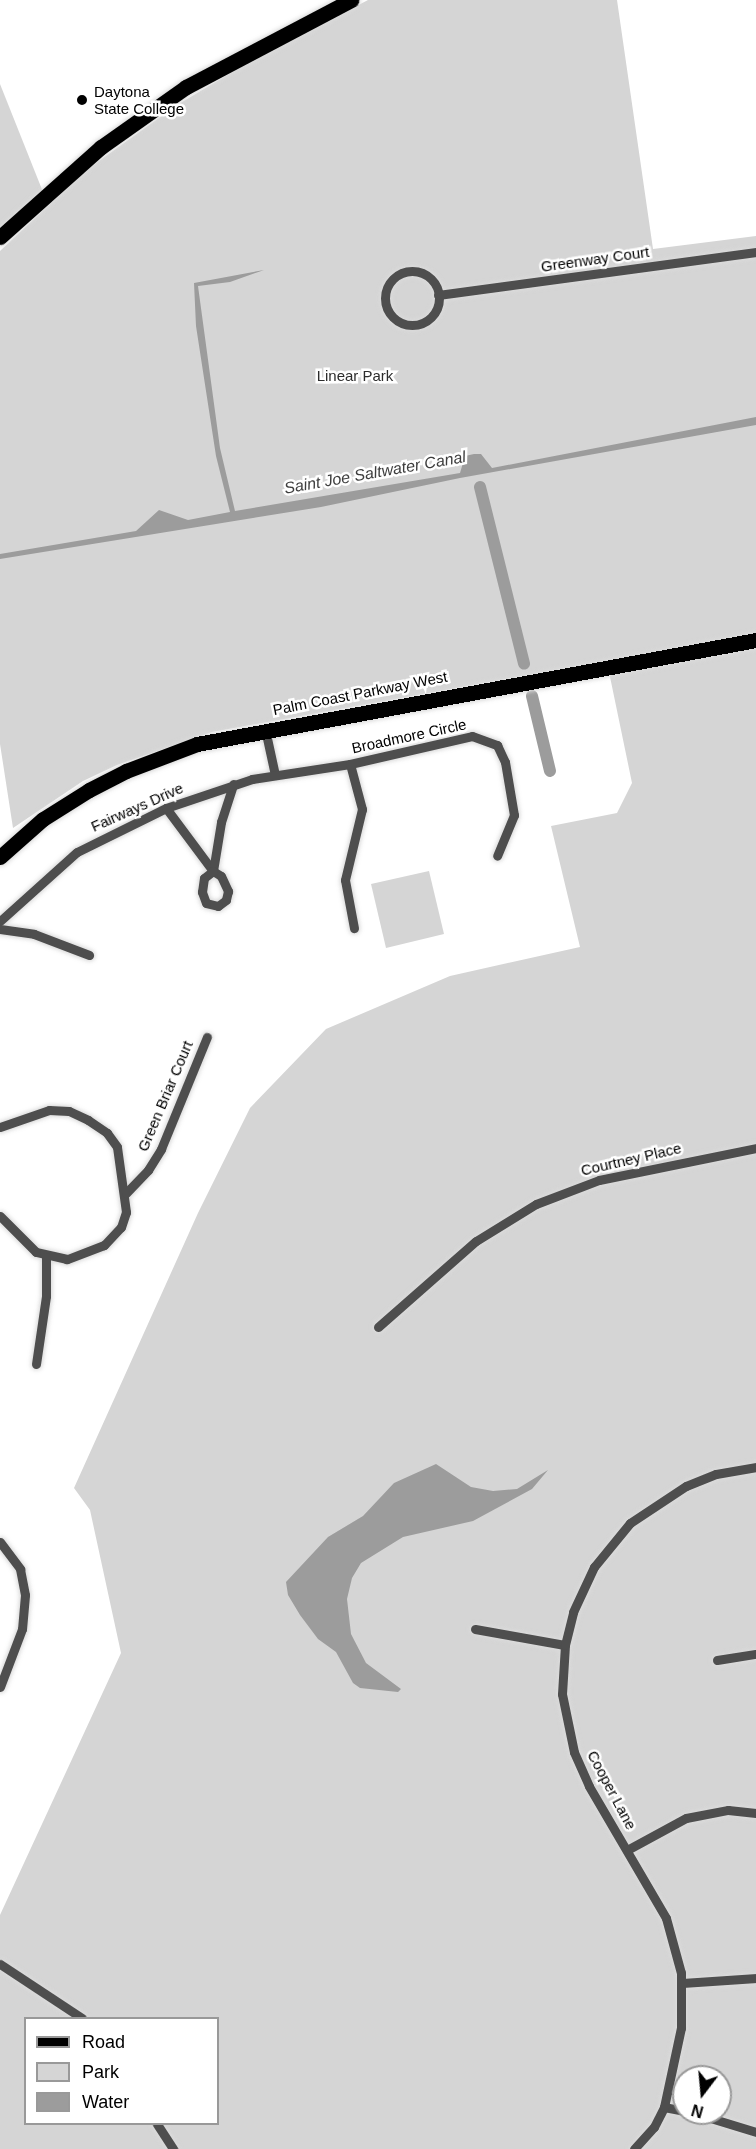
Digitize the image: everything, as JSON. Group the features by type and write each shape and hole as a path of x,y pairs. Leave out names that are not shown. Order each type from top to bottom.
{"main road":[{"path":"0,237 101,147 186,87 351,0"},
{"name":"Palm Coast Parkway West","path":"0,857 43,819 126,771 197,744 265,729 756,640"}],"street":[{"name":"Greenway Court","path":"438,296 756,252"},
{"path":"405,272 431,279 438,296 435,312 413,325 390,315 385,299 390,282 405,272"},
{"path":"265,729 275,775"},
{"name":"Broadmore Circle","path":"317,767 350,764 471,736 497,745 505,762 514,811 497,856"},
{"path":"350,764 362,809 345,880 354,928"},
{"name":"Fairways Drive","path":"0,921 77,852 166,808 233,784 317,767"},
{"path":"166,808 213,871 221,822 233,784"},
{"path":"0,929 34,934 89,956"},
{"name":"Green Briar Court","path":"126,1193 148,1170 161,1149 207,1037"},
{"path":"0,1127 49,1110 78,1114 113,1139 126,1193 121,1227 104,1245 74,1258 46,1257 33,1249 16,1228 0,1216"},
{"name":"Courtney Place","path":"378,1328 476,1241 536,1204 599,1180 756,1148"},
{"path":"36,1364 46,1296 46,1257"},
{"name":"Cooper Lane","path":"634,2149 654,2127 664,2107 680,2040 683,1983 666,1918 590,1786 570,1738 562,1694 565,1645 573,1612 590,1575 630,1523 686,1486 716,1474 756,1467"},
{"path":"0,1542 20,1569 26,1595 22,1629 0,1687"},
{"path":"475,1629 565,1645"},
{"path":"717,1660 756,1654"},
{"path":"627,1850 686,1818 718,1811 756,1813"},
{"path":"0,1964 79,2017"},
{"path":"683,1983 756,1978"},
{"path":"664,2107 672,2108"},
{"path":"158,2125 173,2149"},
{"path":"732,2125 756,2132"}],"green space":[{"name":"Linear Park","path":"368,0 617,0 653,249 756,236 756,634 212,732 117,765 83,781 13,828 0,744 0,251 85,171 177,105 246,64"},
{"path":"0,84 43,192 0,230"},
{"path":"756,646 756,2149 0,2149 0,1915 121,1653 90,1510 74,1488 198,1213 250,1108 326,1029 450,976 580,947 551,826 617,813 632,783 609,672"},
{"path":"429,871 444,934 386,948 371,884"}],"water":[{"path":"264,270 230,282 198,286 220,448 235,511 460,473 465,456 474,454 481,454 492,468 756,417 756,425 460,478 321,507 0,559 0,554 136,531 159,510 188,520 230,512 216,456 196,326 194,283"},
{"path":"436,1464 471,1487 493,1491 517,1489 548,1470 532,1489 473,1521 403,1537 361,1563 352,1578 347,1599 351,1634 366,1663 401,1689 398,1692 360,1688 353,1683 336,1652 318,1639 300,1615 288,1595 286,1582 328,1537 363,1516 394,1483"}],"waterway":[{"path":"480,487 524,664"},
{"path":"532,696 550,771"}],"place":[{"name":"Daytona State College","path":"82,100"}],"water label":[{"name":"Saint Joe Saltwater Canal","path":"375,473"}]}
